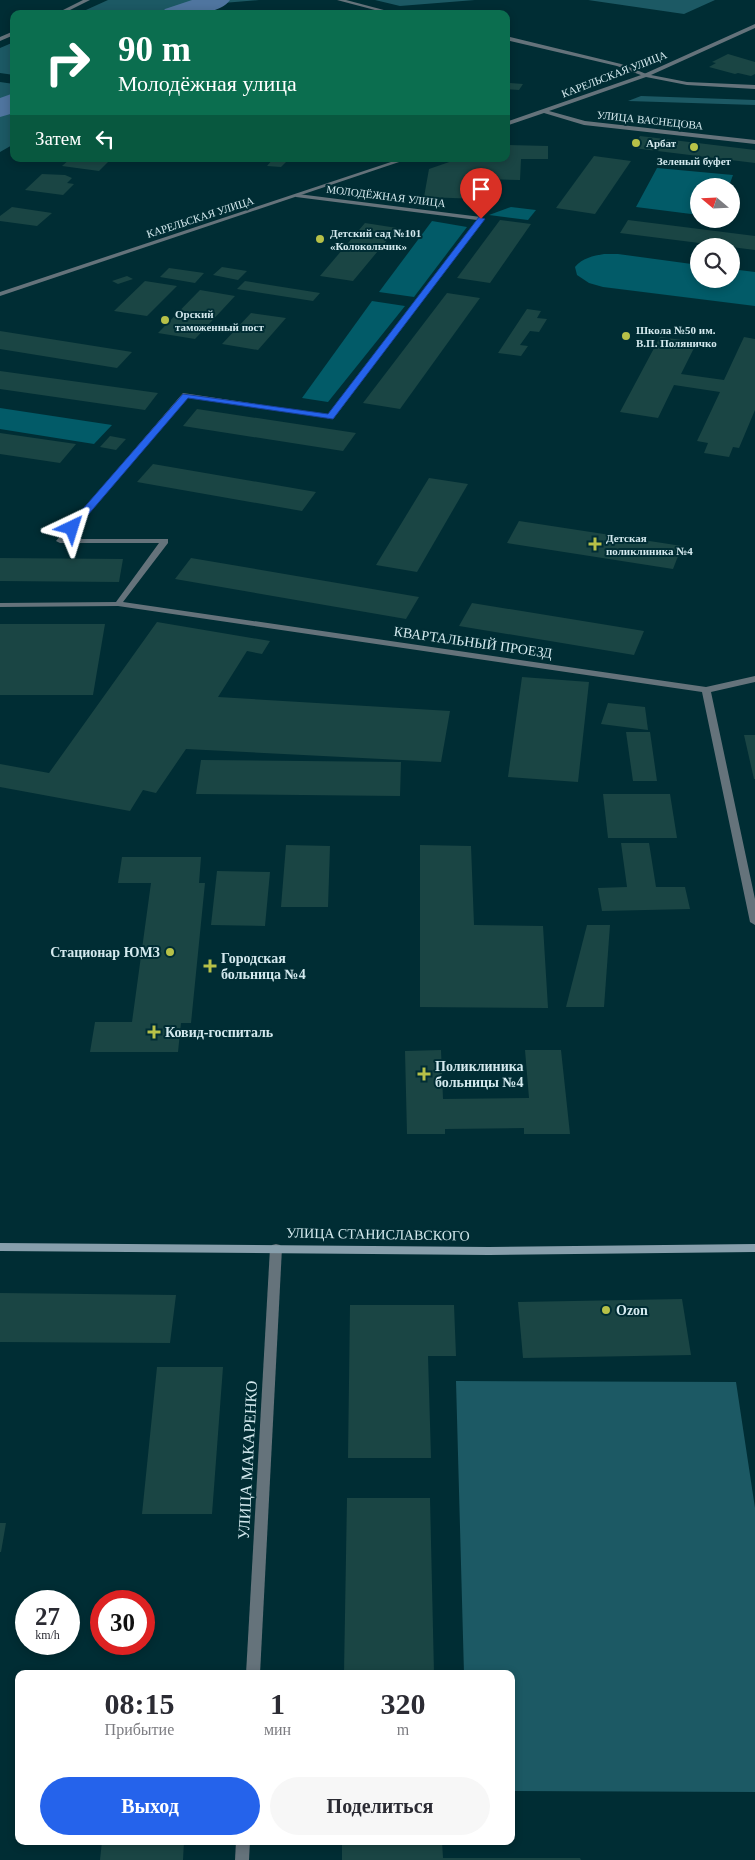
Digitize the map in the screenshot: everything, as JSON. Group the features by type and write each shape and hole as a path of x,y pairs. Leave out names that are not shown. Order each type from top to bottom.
{"main road":[{"name":"УЛИЦА СТАНИСЛАВСКОГО","path":"0,1247 489,1251 755,1248"}],"street":[{"path":"66,10 87,0"},
{"path":"340,0 381,10"},
{"name":"КАРЕЛЬСКАЯ УЛИЦА","path":"510,123 646,75 755,26"},
{"path":"510,39 619,65 670,83 755,87"},
{"name":"УЛИЦА ВАСНЕЦОВА","path":"544,111 584,123 755,142"},
{"name":"КАРЕЛЬСКАЯ УЛИЦА","path":"0,294 396,162"},
{"name":"МОЛОДЁЖНАЯ УЛИЦА","path":"118,604 165,541 60,541 186,395 330,417 481,219 298,196"},
{"name":"КВАРТАЛЬНЫЙ ПРОЕЗД","path":"0,605 118,604 706,690"},
{"path":"755,679 706,690 755,922"},
{"name":"УЛИЦА МАКАРЕНКО","path":"253,1670 276,1248"},
{"path":"242,1860 243,1845"}],"shaded area":[{"path":"108,0 259,0 223,3 210,10 86,10"},
{"path":"375,0 475,0 400,6"},
{"path":"588,0 715,0 684,14"},
{"path":"10,44 10,74 0,73 0,48"},
{"path":"0,82 10,83 10,146 0,152"},
{"path":"641,96 755,100 755,105 628,101"},
{"path":"657,168 733,175 732,178 690,178 690,214 636,207"},
{"path":"511,207 536,210 528,220 489,215"},
{"path":"432,221 467,227 414,297 379,292"},
{"path":"604,254 618,254 690,264 690,288 740,288 740,270 755,272 755,306 603,287 589,283 577,275 575,267 584,259"},
{"path":"372,301 405,306 328,402 302,398"},
{"path":"0,408 112,425 94,444 0,429"},
{"path":"456,1381 736,1382 755,1508 755,1792 515,1791 515,1670 464,1670"}],"building":[{"path":"728,54 755,62 755,74 751,76 735,74 709,67 716,63 712,62"},
{"path":"510,83 523,84 519,90 510,89"},
{"path":"640,136 755,150 755,163 633,148"},
{"path":"510,145 548,146 548,159 521,159 520,180 482,179 480,199 424,197 429,169 449,162 510,162"},
{"path":"594,156 631,161 595,214 556,208"},
{"path":"67,162 108,162 99,171 62,166"},
{"path":"270,162 286,162 281,167 267,166"},
{"path":"42,174 65,175 72,178 67,183 74,184 63,195 25,190"},
{"path":"12,207 52,213 37,226 0,221 0,216"},
{"path":"500,220 531,224 490,283 457,278"},
{"path":"628,220 755,236 755,250 740,248 740,238 690,238 690,242 620,233"},
{"path":"365,223 397,228 353,281 320,276"},
{"path":"222,267 247,271 238,280 213,275"},
{"path":"169,268 204,273 195,283 160,277"},
{"path":"127,276 133,279 118,284 112,281"},
{"path":"145,281 177,286 147,316 114,311"},
{"path":"245,281 320,293 313,301 237,289"},
{"path":"200,290 235,296 195,339 158,333"},
{"path":"447,293 480,298 400,409 363,403"},
{"path":"527,309 541,311 537,318 547,319 539,332 530,331 520,345 528,346 521,356 498,353"},
{"path":"251,313 286,318 258,350 222,344"},
{"path":"0,331 132,352 117,368 0,349"},
{"path":"660,337 697,342 681,374 724,380 744,337 755,339 755,410 739,448 733,447 729,457 704,453 708,443 697,441 720,392 674,385 658,418 620,412"},
{"path":"0,371 158,393 145,410 0,389"},
{"path":"197,409 356,433 343,451 183,426"},
{"path":"0,433 76,444 60,463 0,454"},
{"path":"110,436 126,439 116,450 100,447"},
{"path":"153,464 316,492 302,511 137,482"},
{"path":"429,478 468,484 417,572 376,565"},
{"name":"Детская поликлиника №4","path":"519,521 682,546 673,569 507,543"},
{"path":"0,558 123,559 119,582 0,581"},
{"path":"191,558 419,597 406,619 175,579"},
{"path":"472,603 644,631 634,655 459,626"},
{"path":"157,622 270,641 262,654 247,651 218,697 450,711 441,762 186,749 156,793 143,790 130,811 0,787 0,764 49,773"},
{"path":"0,624 105,624 93,695 0,695"},
{"path":"522,677 589,682 578,782 508,777"},
{"path":"608,703 645,707 648,730 601,724"},
{"path":"626,732 650,732 657,781 633,781"},
{"path":"744,735 755,735 755,779 754,779"},
{"path":"201,760 401,762 400,796 196,794"},
{"path":"603,794 670,794 677,838 608,838"},
{"path":"621,843 649,843 656,887 685,887 690,909 602,911 598,888 627,887"},
{"path":"286,845 330,846 328,907 281,907"},
{"path":"420,845 471,846 474,925 543,926 548,1008 420,1007"},
{"name":"Стационар ЮМЗ","path":"122,857 201,857 199,883 205,883 191,1023 181,1023 178,1052 90,1052 95,1022 132,1022 151,883 118,883"},
{"path":"217,871 270,872 265,926 211,925"},
{"path":"587,925 610,925 604,1007 566,1007"},
{"name":"Поликлиника больницы №4","path":"441,1050 443,1099 529,1098 525,1050 561,1050 570,1134 524,1134 524,1128 445,1129 445,1134 407,1134 405,1051"},
{"path":"0,1293 176,1295 170,1343 0,1342"},
{"path":"682,1299 691,1355 523,1358 518,1302"},
{"path":"350,1305 454,1305 456,1356 428,1356 431,1458 348,1458"},
{"path":"157,1367 223,1367 212,1514 142,1514"},
{"path":"347,1498 430,1498 434,1670 344,1670"},
{"path":"0,1523 6,1523 1,1552 0,1552"},
{"path":"102,1845 184,1845 183,1860 100,1860"},
{"path":"342,1845 442,1845 443,1858 580,1858 581,1860 342,1860"}],"waterway":[{"path":"186,10 217,0"},
{"path":"0,109 10,103"}],"place":[{"name":"Арбат","path":"636,143"},
{"name":"Зеленый буфет","path":"694,147"},
{"name":"Детский сад №101 «Колокольчик»","path":"320,239"},
{"name":"Орский таможенный пост","path":"165,320"},
{"name":"Школа №50 им. В.П. Поляничко","path":"626,336"},
{"name":"Детская поликлиника №4","path":"595,544"},
{"name":"Стационар ЮМЗ","path":"170,952"},
{"name":"Городская больница №4","path":"210,966"},
{"name":"Ковид-госпиталь","path":"154,1032"},
{"name":"Поликлиника больницы №4","path":"424,1074"},
{"name":"Ozon","path":"606,1310"}],"route":[{"path":"72,528 186,395 330,417 481,219"}]}
